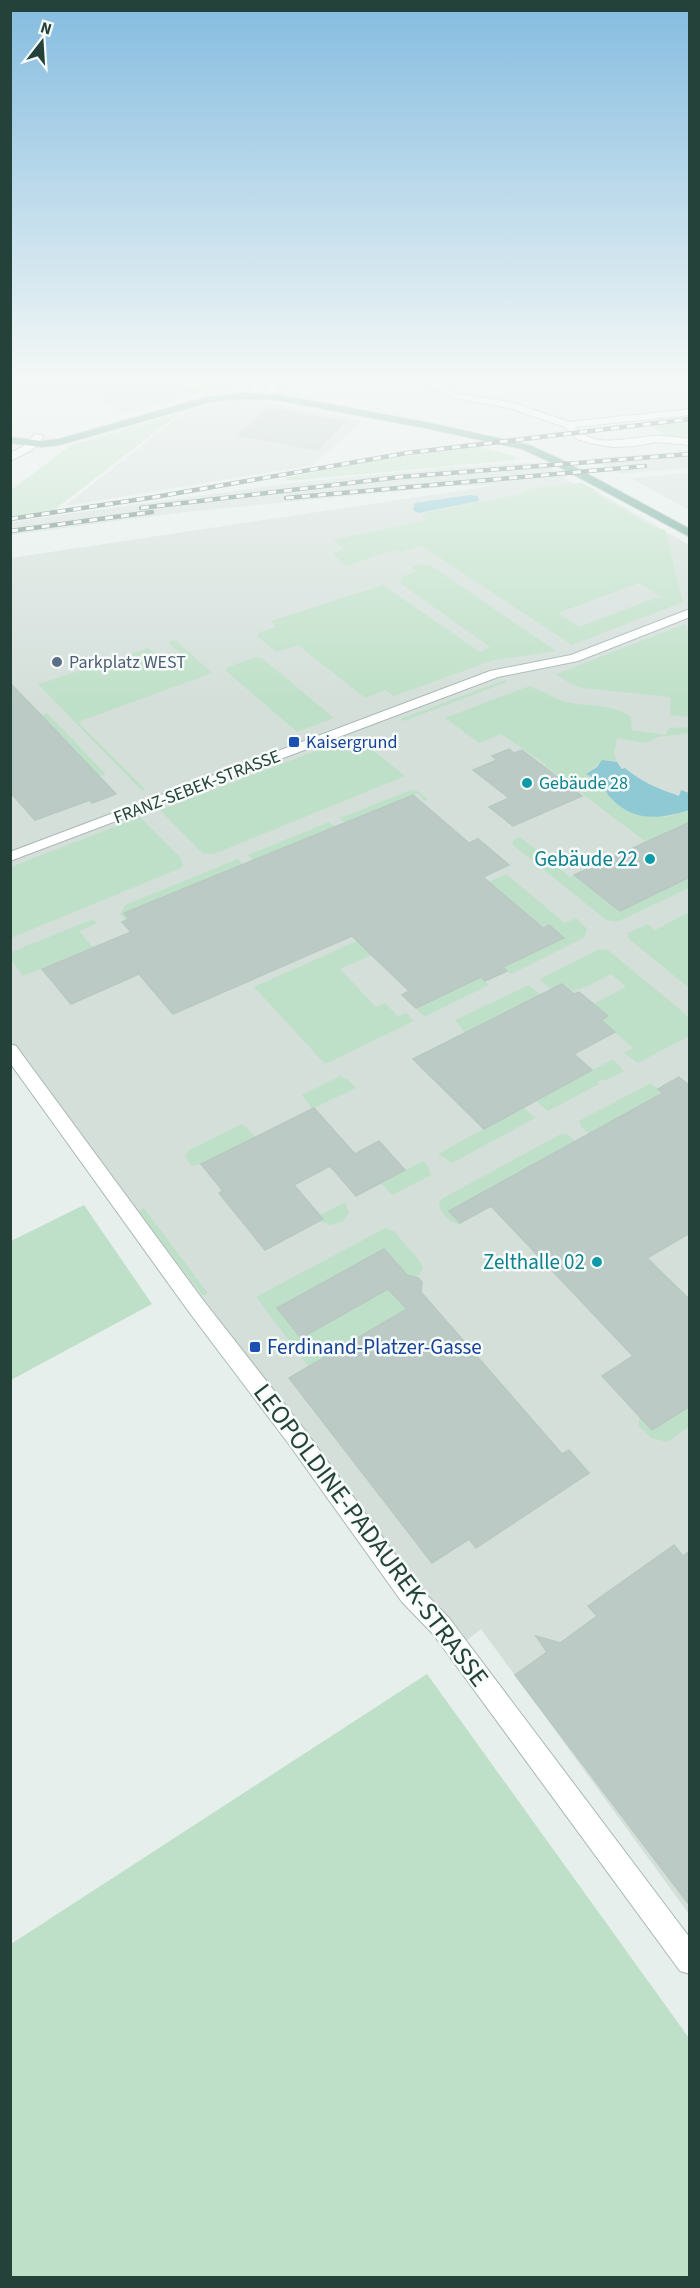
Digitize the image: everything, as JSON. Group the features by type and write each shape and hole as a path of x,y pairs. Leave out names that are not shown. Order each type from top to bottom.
{"main road":[{"path":"607,489 690,534"},
{"path":"626,489 690,523"}],"street":[{"name":"FRANZ-SEBEK-STRASSE","path":"10,857 495,674 574,658 690,613"},
{"name":"LEOPOLDINE-PADAUREK-STRASSE","path":"10,1050 196,1306 296,1436 410,1594 441,1626 690,1960"}],"shaded area":[{"path":"87,489 169,489 65,506"},
{"path":"250,489 425,489 185,512 11,535 11,522"},
{"path":"473,489 592,489 689,545 689,1914 481,1629 457,1648 11,1050 11,558"},
{"path":"651,489 689,489 689,510"}],"green space":[{"path":"82,489 54,510 11,517 11,490"},
{"path":"528,489 593,489 595,490 592,492 655,528 665,530 683,602 572,645 422,546 401,552 396,549 347,566 332,554 344,549 333,540 427,520 423,514 434,511 521,494","holes":["639,583 663,598 655,598 579,627 558,613"]},
{"path":"420,564 430,565 556,651 494,660 394,696 385,690 365,698 298,645 276,652 257,636 260,632 276,627 271,621 383,585 480,652 490,647 400,583 402,577 416,571 411,568"},
{"path":"685,624 689,633 689,717 670,715 671,697 583,688 571,684 556,674"},
{"path":"175,640 212,673 78,722 145,789 142,791 38,684 148,648 161,659 179,653 168,642"},
{"path":"256,657 262,658 334,718 297,732 226,671 228,667"},
{"path":"505,680 507,682 404,721 400,719"},
{"path":"530,686 565,702 616,709 631,717 632,730 666,735 669,728 689,727 689,733 658,737 645,743 617,738 614,754 617,762 604,760 587,773 601,781 609,796 666,817 689,810 689,888 617,922 606,920 513,845 513,840 520,837 570,877 646,842 545,764 501,734 479,743 445,718"},
{"path":"47,713 106,774 100,776 41,715"},
{"path":"355,736 405,776 214,854 202,853 160,810"},
{"path":"416,790 428,799 424,801 418,793 345,823 340,818 408,791"},
{"path":"140,817 181,858 183,865 181,868 11,938 11,867"},
{"path":"329,822 335,827 253,860 248,855"},
{"path":"238,859 243,865 125,913 129,919 126,920 120,914 125,905"},
{"path":"506,874 565,923 576,918 587,929 585,937 511,974 503,967 563,937 549,925 372,955 340,969 376,1007 385,1003 398,1016 406,1013 414,1021 325,1064 254,987"},
{"path":"689,912 689,988 628,938 628,933 648,924 655,930"},
{"path":"91,920 96,921 95,924 79,931 93,947 23,976 11,959 14,951"},
{"path":"600,949 608,950 689,1017 689,1036 638,1063 624,1053 633,1048 601,1020 607,1016 593,1004 626,987 611,974 584,988 565,992 548,987 540,979"},
{"path":"480,977 489,985 424,1017 416,1008"},
{"path":"529,985 541,995 465,1033 455,1020"},
{"path":"613,1059 624,1071 605,1081 603,1079 597,1082 599,1084 548,1111 536,1101"},
{"path":"340,1076 356,1088 312,1109 302,1095"},
{"path":"651,1083 663,1093 595,1140 581,1126 579,1121"},
{"path":"523,1107 535,1118 452,1163 438,1154"},
{"path":"242,1124 256,1137 202,1164 192,1166 185,1156 189,1150"},
{"path":"561,1134 568,1135 575,1141 449,1211 459,1224 452,1222 443,1214 439,1203 443,1198"},
{"path":"423,1161 428,1166 431,1175 392,1195 381,1183"},
{"path":"345,1202 349,1213 342,1222 330,1225 319,1221 323,1219 320,1215"},
{"path":"84,1205 152,1304 11,1380 11,1241"},
{"path":"144,1208 195,1276 194,1278 208,1293 203,1296 139,1212"},
{"path":"385,1228 394,1231 421,1263 423,1267 420,1274 410,1279 384,1249 278,1308 301,1338 393,1286 409,1309 308,1366 256,1297"},
{"path":"689,1406 689,1427 667,1442 651,1438 639,1426 639,1416 653,1430"},
{"path":"427,1674 689,2038 689,2277 11,2277 11,1944"}],"water":[{"path":"470,495 478,496 479,501 418,513 413,510 415,503"},
{"path":"602,760 617,762 622,769 625,768 664,791 679,796 681,790 689,793 689,810 657,817 637,815 627,811 609,796 603,783 586,774 597,767"}],"building":[{"path":"10,683 116,794 92,803 90,800 35,820 10,792"},
{"name":"Gebäude 28","path":"509,749 514,753 522,750 582,796 513,826 489,807 509,798 473,770 497,760 492,756"},
{"path":"413,795 469,843 478,839 509,865 483,877 543,928 549,925 564,938 503,967 507,971 485,981 481,977 416,1008 402,995 409,991 352,936 173,1014 139,974 71,1004 42,969 131,932 122,922 129,919 124,913"},
{"name":"Gebäude 22","path":"690,822 690,877 620,911 574,875"},
{"path":"562,984 574,994 579,992 608,1016 601,1020 615,1032 574,1054 592,1070 484,1129 413,1059"},
{"path":"679,1077 690,1086 690,1233 647,1258 690,1300 690,1406 652,1430 602,1376 633,1356 491,1206 460,1223 449,1211 663,1093 658,1089"},
{"path":"314,1108 355,1154 379,1141 405,1170 356,1196 330,1166 294,1185 323,1219 265,1250 219,1193 223,1191 201,1164"},
{"path":"384,1249 407,1275 418,1278 422,1282 421,1292 562,1454 569,1450 589,1473 476,1548 469,1539 432,1563 289,1378 407,1309 388,1289 301,1338 277,1308"},
{"path":"674,1545 683,1556 690,1551 690,1906 515,1675 547,1652 536,1636 560,1643 597,1616 588,1606"}],"railway":[{"path":"10,519 202,489"},
{"path":"141,508 302,489"},
{"path":"286,498 390,489"},
{"path":"10,531 152,512"}],"place":[{"name":"Parkplatz WEST","path":"57,662"},
{"name":"Kaisergrund","path":"294,742"},
{"name":"Gebäude 28","path":"527,783"},
{"name":"Gebäude 22","path":"650,859"},
{"name":"Zelthalle 02","path":"597,1262"},
{"name":"Ferdinand-Platzer-Gasse","path":"255,1347"}]}
